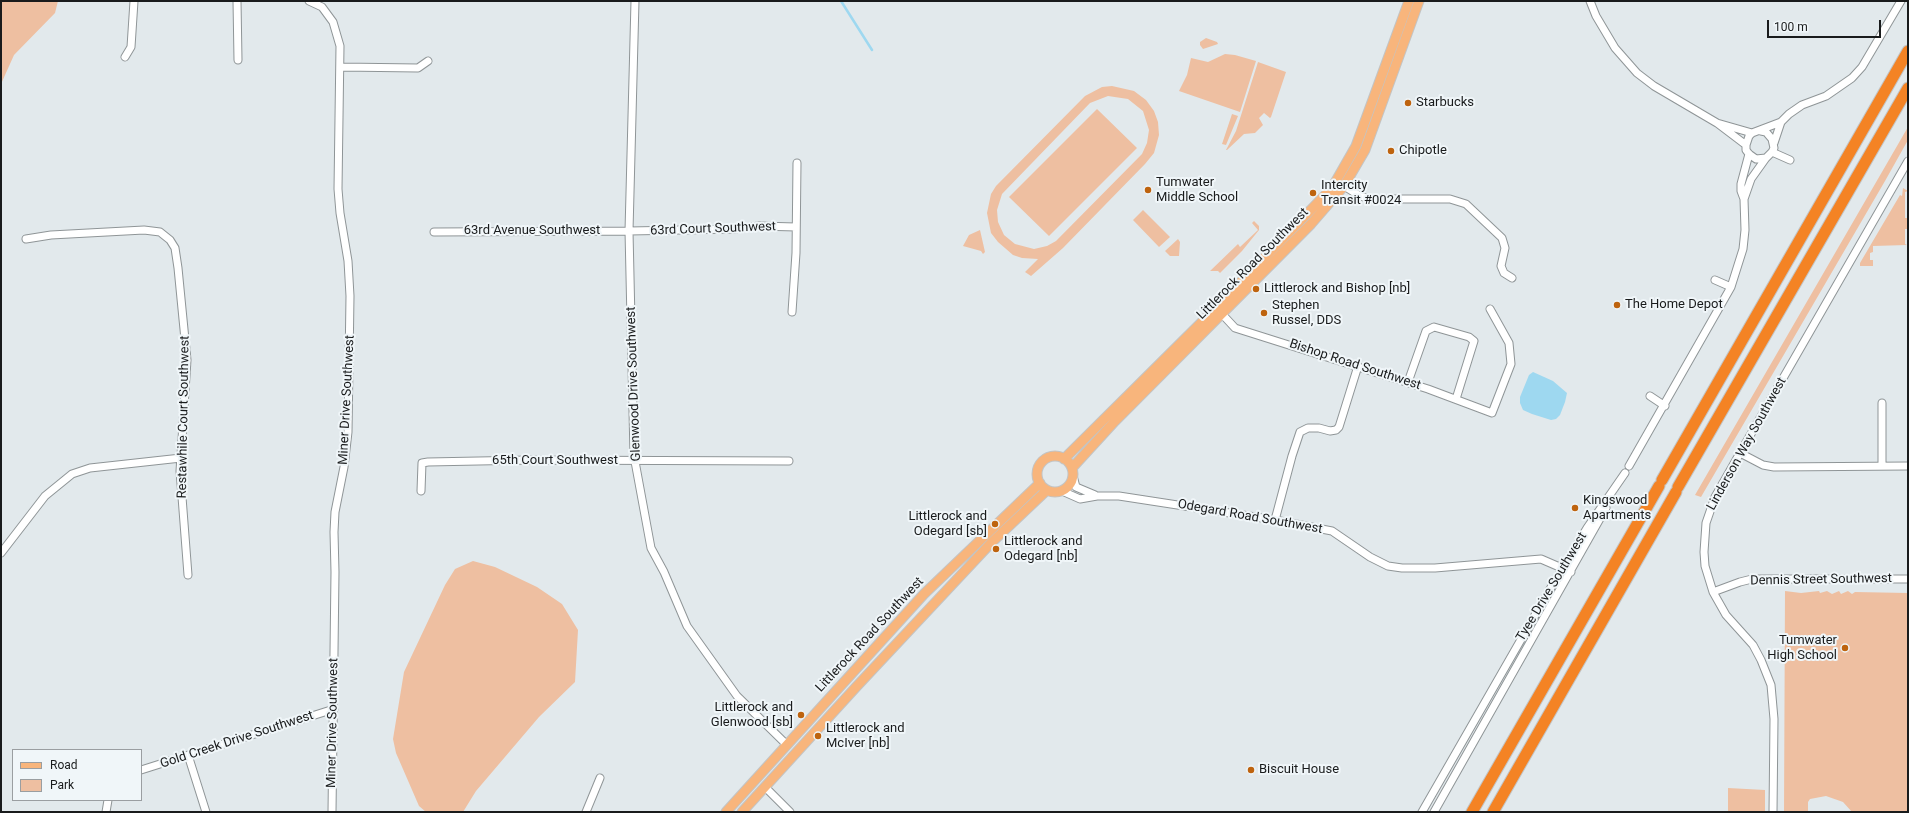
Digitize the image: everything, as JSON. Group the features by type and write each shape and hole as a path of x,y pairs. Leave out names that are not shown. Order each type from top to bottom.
{"highway":[{"path":"1472,812 1908,51"},
{"path":"1493,812 1908,88"},
{"path":"1497,812 1507,787"}],"main road":[{"name":"Littlerock Road Southwest","path":"1064,459 1332,188 1356,146 1409,1"},
{"name":"Littlerock Road Southwest","path":"1062,491 1071,482 1073,472 1115,421 1311,224 1344,186 1365,150 1419,1"},
{"path":"1062,491 1055,492 1047,490 1040,483 1038,472 1042,462 1053,456 1064,459 1073,472"},
{"name":"Littlerock Road Southwest","path":"726,812 924,594 1040,483"},
{"name":"Littlerock Road Southwest","path":"742,812 991,543 1047,490"}],"street":[{"path":"126,57 131,47 134,1"},
{"path":"236,1 238,60"},
{"name":"Miner Drive Southwest","path":"309,1 322,7 333,22 340,46 338,189 340,213 348,261 350,341 347,445 335,518 332,812"},
{"name":"Glenwood Drive Southwest","path":"635,1 630,231 635,462 651,548 664,572 687,626 737,696 787,745"},
{"path":"1590,1 1599,22 1615,48 1637,73 1654,86 1717,123 1746,145"},
{"path":"1717,123 1752,133 1761,131 1781,122 1802,105 1826,96 1852,78 1862,67 1901,1"},
{"path":"340,67 418,68 428,61"},
{"path":"1630,466 1731,287 1743,249 1745,230 1744,199 1751,179 1772,152 1781,122"},
{"path":"1761,131 1770,135 1774,143"},
{"path":"1744,199 1740,191 1749,154 1746,140 1752,133"},
{"path":"1772,152 1790,160"},
{"path":"1749,154 1756,159 1766,158"},
{"name":"Linderson Way Southwest","path":"1773,812 1774,719 1771,685 1753,645 1726,615 1713,592 1708,579 1704,552 1706,523 1715,496 1908,161"},
{"path":"792,312 796,253 797,163"},
{"path":"1344,186 1360,196 1371,199 1450,199 1466,204 1502,238 1504,248 1501,266 1504,273 1512,278"},
{"name":"63rd Court Southwest","path":"630,231 734,229 760,226 796,228"},
{"name":"Restawhile Court Southwest","path":"26,239 51,235 144,230 160,232 170,240 175,248 187,360 180,471 188,575"},
{"name":"63rd Avenue Southwest","path":"434,232 630,231"},
{"path":"1715,280 1731,287"},
{"name":"Bishop Road Southwest","path":"1222,314 1235,328 1408,382 1492,413 1511,364 1509,343 1490,309"},
{"path":"1408,382 1426,331 1434,327 1468,337 1474,341 1456,399"},
{"path":"1275,520 1300,432 1308,428 1319,428 1330,431 1336,430 1339,427 1358,366"},
{"path":"1650,396 1665,406"},
{"path":"1882,402 1882,466"},
{"path":"1740,453 1763,465 1774,467 1908,466"},
{"path":"1,553 45,496 72,474 90,468 181,458"},
{"name":"65th Court Southwest","path":"421,492 422,463 529,460 635,462 789,461"},
{"path":"1073,472 1076,487 1084,492 1097,496"},
{"name":"Tyee Drive Southwest","path":"1422,812 1563,568 1625,473 1571,572 1434,812"},
{"name":"Odegard Road Southwest","path":"1062,491 1080,499 1097,496 1119,496 1275,520 1335,532 1370,557 1388,566 1435,568 1541,559 1571,572"},
{"name":"Dennis Street Southwest","path":"1713,592 1752,579 1908,579"},
{"name":"Gold Creek Drive Southwest","path":"142,770 334,710"},
{"path":"188,755 206,812"},
{"path":"586,812 600,778"},
{"path":"766,787 790,812"},
{"path":"106,812 108,801"}],"green space":[{"path":"1,1 58,1 55,13 14,55 1,84"},
{"path":"1206,38 1217,42 1218,44 1203,49 1200,42"},
{"path":"1225,54 1235,55 1256,61 1240,112 1179,91 1187,75 1191,58 1208,62"},
{"path":"1258,62 1286,72 1271,117 1270,118 1264,113 1259,118 1263,125 1255,133 1244,134 1226,150 1236,131"},
{"path":"1112,86 1134,91 1146,100 1154,111 1158,122 1159,135 1154,153 1063,248 1031,276 1025,272 1038,259 1022,258 1013,255 998,242 991,233 987,213 991,194 996,186 1085,96 1102,87","holes":["1108,96 1128,99 1143,111 1149,130 1147,143 1142,154 1056,241 1047,246 1034,249 1015,244 1004,235 998,222 997,210 1002,194 1090,103"]},
{"path":"1097,109 1137,148 1049,236 1009,197"},
{"path":"1232,114 1238,116 1226,145 1222,144"},
{"path":"1908,127 1908,140 1885,181 1701,497 1695,495"},
{"path":"1903,188 1908,191 1905,192 1905,218 1908,218 1908,229 1905,229 1905,244 1907,245 1873,246 1873,252 1870,253 1870,260 1873,260 1873,266 1860,266 1860,263 1900,195 1902,196"},
{"path":"1143,210 1170,237 1159,247 1133,220"},
{"path":"1254,221 1259,226 1259,230 1242,251 1220,273 1218,271 1210,271 1238,244 1240,247 1258,230 1252,223"},
{"path":"980,230 985,252 983,254 981,251 963,246 969,235"},
{"path":"1178,239 1180,242 1179,256 1170,256 1165,251"},
{"path":"473,561 495,567 537,587 562,604 578,630 575,682 539,717 476,791 463,812 426,812 419,806 396,753 393,739 404,672 445,585 455,569"},
{"name":"Tumwater High School","path":"1785,591 1801,593 1819,591 1820,593 1827,591 1832,594 1839,591 1841,594 1848,591 1852,594 1855,592 1908,593 1908,812 1852,812 1843,802 1826,796 1810,799 1808,802 1808,812 1784,812"},
{"path":"1728,788 1765,790 1765,812 1728,812"}],"water":[{"path":"1533,372 1553,381 1567,393 1560,415 1556,419 1551,420 1523,410 1520,403 1520,397 1529,375"}],"waterway":[{"path":"841,1 872,50"}],"place":[{"name":"Starbucks","path":"1408,103"},
{"name":"Chipotle","path":"1391,151"},
{"name":"Tumwater Middle School","path":"1148,190"},
{"name":"Intercity Transit #0024","path":"1313,193"},
{"name":"Littlerock and Bishop [nb]","path":"1256,289"},
{"name":"The Home Depot","path":"1617,305"},
{"name":"Stephen Russel, DDS","path":"1264,313"},
{"name":"Kingswood Apartments","path":"1575,508"},
{"name":"Littlerock and Odegard [sb]","path":"995,524"},
{"name":"Littlerock and Odegard [nb]","path":"996,549"},
{"name":"Tumwater High School","path":"1845,648"},
{"name":"Littlerock and Glenwood [sb]","path":"801,715"},
{"name":"Littlerock and McIver [nb]","path":"818,736"},
{"name":"Biscuit House","path":"1251,770"}]}
